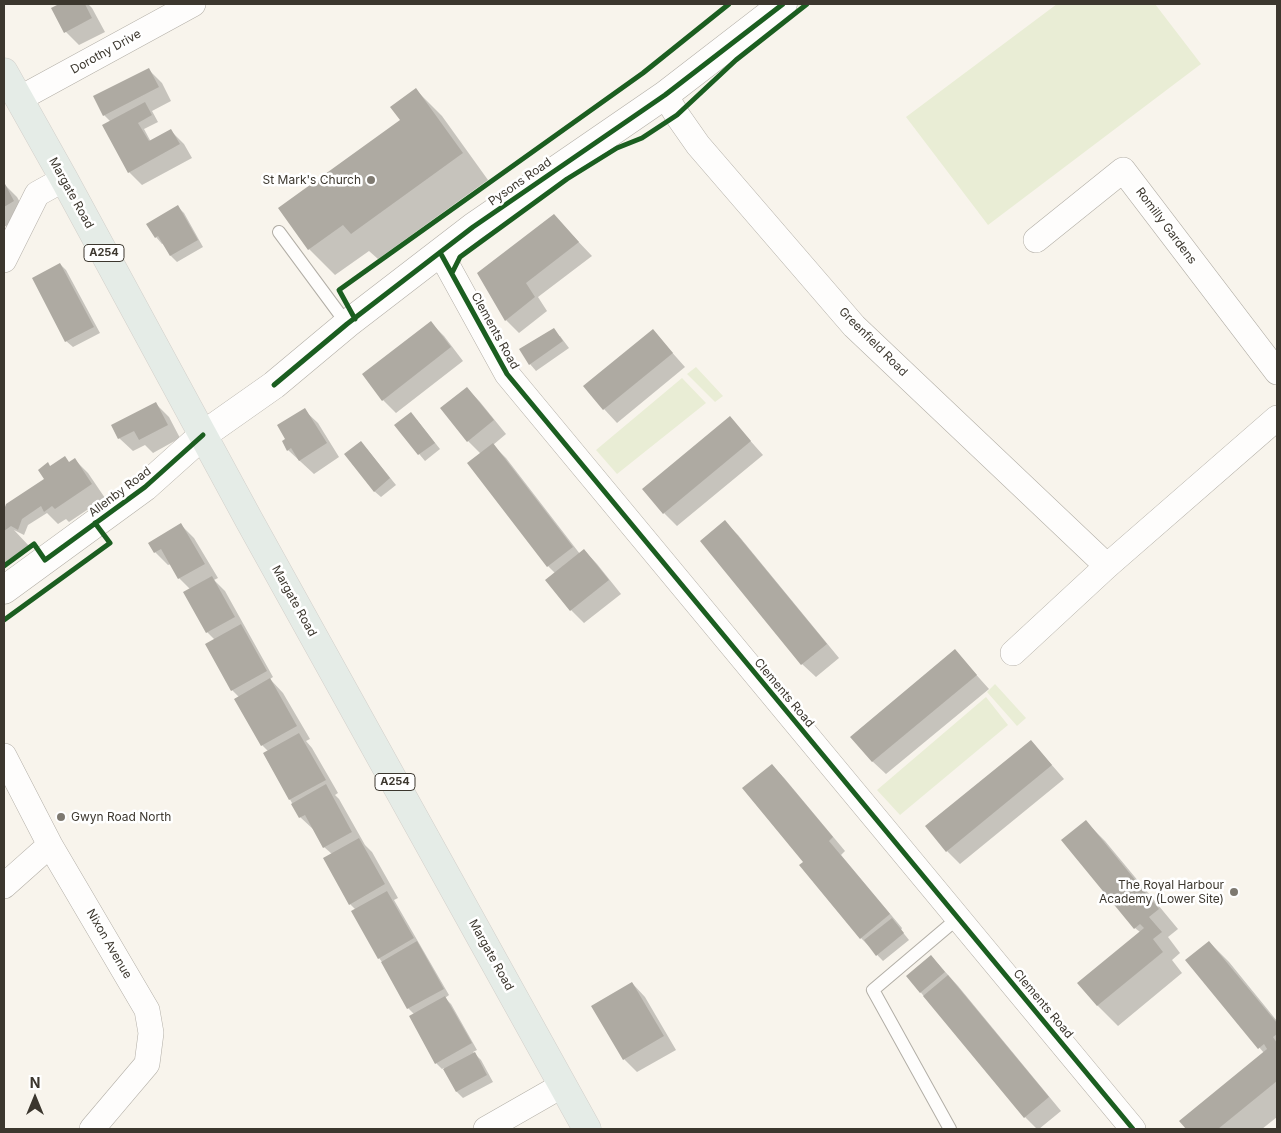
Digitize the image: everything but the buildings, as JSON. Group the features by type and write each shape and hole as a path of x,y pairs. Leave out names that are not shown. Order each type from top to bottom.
{"main road":[{"name":"Margate Road","path":"4,72 587,1129"}],"street":[{"name":"Dorothy Drive","path":"18,99 194,4"},
{"name":"Pysons Road","path":"203,435 274,385 347,324 441,254 473,227 665,95 783,4"},
{"name":"Greenfield Road","path":"665,95 698,145 854,326 1107,566"},
{"name":"Romilly Gardens","path":"1036,240 1123,170 1277,372"},
{"path":"4,260 37,194 64,178"},
{"name":"Clements Road","path":"441,254 507,374 1133,1129"},
{"path":"1012,653 1107,566 1277,418"},
{"name":"Allenby Road","path":"4,590 145,487 203,435"},
{"name":"Nixon Avenue","path":"4,756 50,845 147,1010 151,1034 147,1064 92,1129"},
{"path":"4,886 50,845"},
{"path":"486,1129 563,1085"}],"lane":[{"path":"279,232 347,324"},
{"path":"950,1129 873,990 958,918"}],"green space":[{"path":"1057,4 1155,4 1201,64 988,225 906,117"},
{"path":"696,367 723,396 715,402 687,374"},
{"path":"682,378 706,403 617,474 596,450"},
{"path":"995,684 1026,718 1017,726 987,692"},
{"path":"986,697 1008,725 900,815 877,790"}],"cycle path":[{"path":"355,319 339,290 643,73 729,4"},
{"path":"274,385 347,324 473,227 665,95 783,4"},
{"path":"452,273 460,257 567,179 617,148 642,138 677,115 736,60 807,4"},
{"path":"441,254 507,374 1133,1129"},
{"path":"4,566 34,544 45,560 145,487 203,435"},
{"path":"4,620 110,543 95,523"}],"place":[{"name":"St Mark's Church","path":"371,180"},
{"name":"Gwyn Road North","path":"61,817"},
{"name":"The Royal Harbour Academy (Lower Site)","path":"1234,892"}]}
